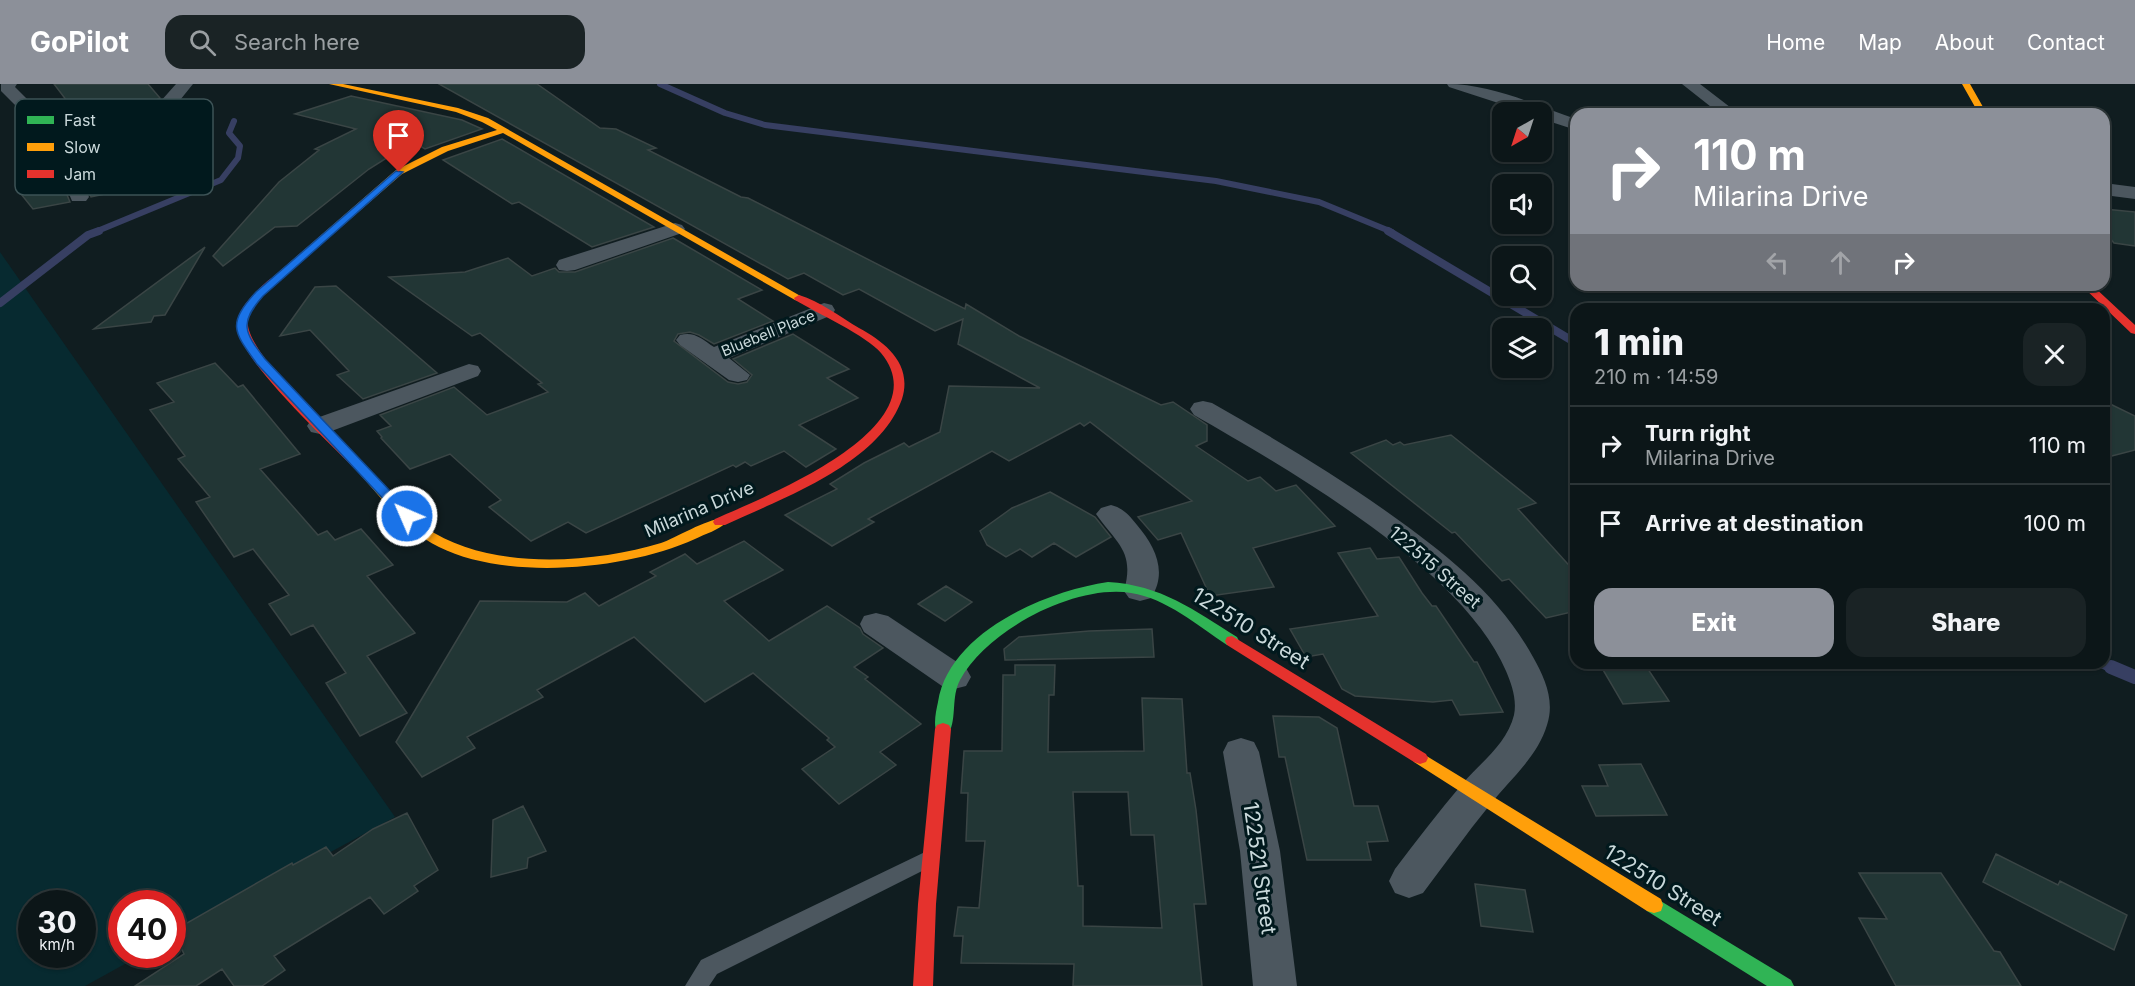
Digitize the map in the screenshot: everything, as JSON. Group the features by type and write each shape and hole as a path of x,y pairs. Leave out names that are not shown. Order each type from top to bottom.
{"street":[{"path":"9,84 7,88 19,99"},
{"path":"172,99 185,84"},
{"name":"Milarina Drive","path":"336,84 458,110 504,130 675,229 824,310 878,343 891,358 900,376 897,401 887,420 849,457 794,487 674,543 636,554 583,561 528,563 486,559 452,549 420,530 261,362 245,340 241,325 244,311 259,294 399,172 445,149 504,130"},
{"path":"1455,84 1508,102"},
{"path":"1690,84 1723,108"},
{"path":"1966,84 1980,108"},
{"path":"1552,117 1570,123"},
{"path":"2110,190 2135,193"},
{"path":"567,265 675,229"},
{"path":"2092,291 2105,303"},
{"path":"2110,308 2135,331"},
{"name":"Bluebell Place","path":"712,356 824,310"},
{"name":"Bluebell Place","path":"688,340 738,375"},
{"path":"320,426 460,363 489,387"},
{"name":"122515 Street","path":"1203,409 1275,449 1331,484 1454,578 1494,620 1528,682 1533,711 1526,736 1510,759 1477,793 1409,881"},
{"path":"1111,514 1142,553 1145,576 1140,591"},
{"name":"122510 Street","path":"923,986 923,955 931,857 946,709 954,677 978,649 1004,626 1042,604 1069,593 1096,588 1121,587 1163,598 1784,986"},
{"path":"876,624 954,677"},
{"name":"122521 Street","path":"1241,753 1260,850 1275,985"}],"lane":[{"path":"696,986 709,967 931,857"}],"shaded area":[{"path":"0,252 395,817 186,931 186,890 108,890 108,968 118,968 85,986 0,986"}],"building":[{"path":"54,84 148,84 160,98 158,99 65,99"},
{"path":"439,84 537,84 600,128 616,129 656,148 648,150 741,197 748,198 965,309 966,304 1019,336 1161,405 1173,402 1207,425 1207,441 1196,446 1248,481 1260,477 1276,491 1296,485 1335,526 1253,548 1274,587 1210,596 1181,533 1158,540 1138,517 1192,501 1090,422 1084,426 1080,423 1009,461 992,451 868,519 874,522 832,546 785,515 837,489 830,484 864,463 904,443 909,447 940,432 949,386 1040,388 958,344 963,319 935,331 859,289 843,295 804,273 788,279"},
{"path":"351,96 462,120 482,129 425,149 415,143 404,147 369,169 297,226 275,227 223,266 213,256 279,182 319,150 315,149 356,129 295,114"},
{"path":"502,139 654,227 592,247 519,202 512,204 443,160"},
{"path":"22,195 67,195 70,202 33,209"},
{"path":"2110,210 2135,212 2135,246 2114,243 2110,238"},
{"path":"673,238 762,290 738,299 773,321 714,344 690,332 678,334 674,341 728,382 738,384 747,382 752,375 733,359 793,334 849,369 827,378 858,398 799,425 836,449 806,467 784,451 751,466 745,462 736,467 733,465 586,533 568,522 531,541 489,507 501,500 450,454 410,469 381,438 377,431 391,426 380,415 454,387 487,415 548,392 538,384 542,383 480,333 472,336 389,277 465,272 508,258 532,276 555,268 559,272 575,272"},
{"path":"205,247 165,315 154,316 151,322 94,329"},
{"path":"336,286 437,373 363,399 337,375 349,371 310,330 280,336 315,287"},
{"path":"215,363 238,387 243,385 300,454 260,469 318,535 327,531 335,540 361,529 393,565 367,576 415,633 367,656 407,713 360,736 326,683 346,673 313,625 291,635 269,604 289,595 253,549 234,557 196,502 210,497 178,459 185,456 150,410 174,402 157,383"},
{"path":"2110,404 2135,416 2135,450 2110,456"},
{"path":"1451,435 1536,503 1518,509 1570,566 1570,612 1546,618 1509,579 1502,581 1455,532 1452,533 1351,453 1386,440 1393,445 1400,442 1404,445"},
{"path":"1050,492 1095,517 1111,537 1076,557 1054,543 1032,557 1020,549 1006,557 987,545 980,531 1012,508"},
{"path":"744,541 783,570 724,601 769,641 827,606 860,628 863,634 883,648 854,667 868,677 865,679 921,724 880,752 896,765 839,804 802,769 835,747 827,740 829,738 753,673 705,702 634,637 537,690 543,697 467,737 475,748 422,777 396,742 480,601 567,602 585,593 599,606 656,576 650,572 685,554 697,564"},
{"path":"1370,548 1377,559 1399,557 1422,593 1432,606 1436,606 1474,662 1477,662 1503,712 1460,715 1452,700 1433,702 1355,696 1342,689 1323,654 1306,657 1290,629 1378,616 1338,553"},
{"path":"946,586 972,602 945,621 918,604"},
{"path":"1152,629 1154,657 1005,660 1004,649 1019,637"},
{"path":"1015,665 1055,665 1054,695 1049,695 1048,752 1144,751 1142,698 1182,699 1187,773 1190,773 1196,810 1206,904 1194,904 1202,986 1073,986 1074,964 961,963 963,936 954,936 958,907 979,908 985,841 966,841 968,793 961,793 964,751 1002,751 1003,675 1015,675","holes":["1073,792 1128,792 1131,835 1154,835 1162,928 1083,926 1083,886 1078,886"]},
{"path":"1603,669 1648,669 1669,701 1623,704"},
{"path":"1273,716 1319,717 1337,728 1354,806 1378,806 1388,841 1367,842 1371,860 1307,860 1285,757 1279,757"},
{"path":"1641,764 1667,815 1596,816 1582,786 1608,786 1599,765"},
{"path":"523,806 546,851 528,858 527,868 491,877 493,820"},
{"path":"407,813 438,870 414,886 418,891 384,914 370,897 274,956 285,970 262,986 234,986 222,969 196,986 135,986 163,968 186,968 186,924 292,863 293,865 326,847 333,856 373,829"},
{"path":"1996,854 2058,885 2060,881 2127,915 2114,950 1983,882"},
{"path":"1859,873 1941,873 1994,951 2000,952 2021,986 1896,986 1859,918 1887,919"},
{"path":"1475,884 1525,890 1533,932 1481,926"}],"waterway":[{"path":"660,84 725,113 765,125 1216,181 1319,202 1392,232"},
{"path":"213,183 221,180 238,158 240,146 229,133 234,121"},
{"path":"95,232 185,195"},
{"path":"0,303 88,235 99,231"},
{"path":"1388,231 1570,339"},
{"path":"2110,667 2115,669"},
{"path":"2111,667 2135,677"}],"traffic: fast":[{"path":"943,729 945,702 949,688 954,676 968,658 1008,624 1058,598 1083,590 1108,587 1131,588 1145,592 1184,610 1232,641"},
{"path":"1654,905 1784,986"}],"traffic: slow":[{"path":"333,84 458,110 485,120 799,298"},
{"path":"1966,84 1980,108"},
{"path":"276,279 399,172 445,149 505,130"},
{"path":"360,467 420,530 445,545 475,555 509,561 580,562 614,558 646,552 674,543 720,522"},
{"path":"1420,758 1654,905"}],"traffic: jam":[{"path":"276,279 254,300 245,313 242,327 247,340 274,377 360,467"},
{"path":"2092,291 2105,303"},
{"path":"720,522 796,486 852,454 874,435 890,414 898,392 897,372 888,354 879,344 799,298"},
{"path":"2110,308 2135,331"},
{"path":"1232,641 1420,758"},
{"path":"923,986 927,904 943,729"}],"route":[{"path":"399,172 259,294 244,311 241,325 245,340 261,362 407,516"}]}
